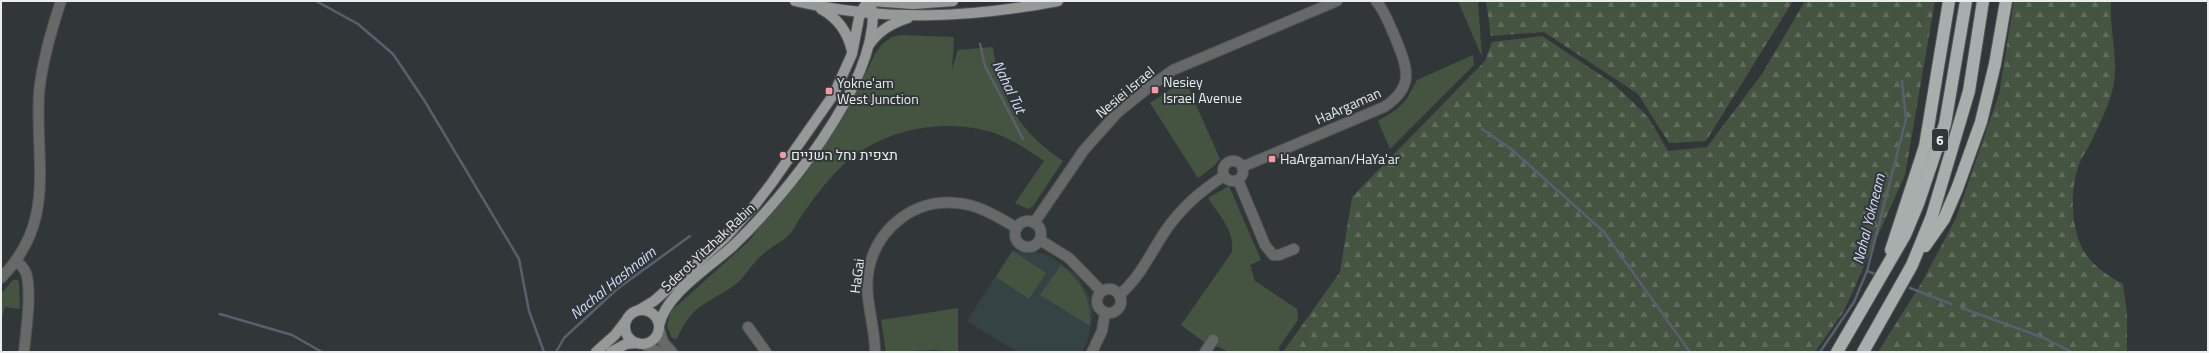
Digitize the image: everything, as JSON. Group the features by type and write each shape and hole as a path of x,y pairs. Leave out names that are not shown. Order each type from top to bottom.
{"highway":[{"path":"1885,269 1925,146 1949,1"},
{"name":"6","path":"1837,352 1905,236 1913,217 1945,124 1966,1"},
{"name":"6","path":"1863,352 1912,265 1932,216 1969,91 1983,1"},
{"path":"1912,265 1944,219 1957,189 1980,122 1994,64 2006,1"}],"main road":[{"path":"795,1 814,6 860,13 913,17 1022,8 1058,1"},
{"name":"Sderot Yitzhak Rabin","path":"639,310 654,300 713,249 754,206 825,107 840,82 852,54 860,13 869,1"},
{"name":"Sderot Yitzhak Rabin","path":"659,327 661,316 672,300 733,246 784,191 838,115 859,73 868,47 874,14 869,1"},
{"path":"872,1 913,4 953,1"},
{"path":"814,6 837,21 847,35 852,54"},
{"path":"868,47 873,39 888,27 913,17"},
{"path":"596,352 615,335 632,313 639,310 650,312 658,320 659,327 655,337 640,344 626,344 611,352"},
{"path":"625,322 627,336 640,344"}],"street":[{"path":"1,278 16,261 27,242 38,209 40,192 39,113 41,74 49,38 61,1"},
{"name":"Nesiei Israel","path":"1034,223 1088,145 1118,112 1148,88 1173,70 1337,1"},
{"name":"HaArgaman","path":"1242,167 1384,107 1399,95 1406,80 1406,66 1380,4"},
{"path":"1228,162 1238,162 1242,167 1243,173 1238,180 1231,181 1224,176 1224,166 1228,162"},
{"path":"1101,291 1096,301 1099,308 1105,312 1113,312 1119,307 1119,295 1135,278 1181,211 1203,189 1224,176"},
{"path":"1238,180 1265,245 1273,256 1279,256 1294,249"},
{"name":"HaGai","path":"875,352 867,291 869,267 876,247 887,230 902,217 924,206 937,203 956,202 976,207 1017,228"},
{"path":"1022,223 1034,223 1041,232 1040,240 1033,246 1024,246 1016,237 1017,228 1022,223"},
{"path":"1040,240 1069,258 1101,291"},
{"path":"16,261 24,268 27,278 28,315 24,352"},
{"path":"1101,291 1111,289 1119,295"},
{"path":"1092,352 1102,330 1105,312"},
{"path":"659,327 662,341 672,352"},
{"path":"748,327 766,352"},
{"path":"1207,351 1213,340"},
{"path":"640,344 659,352"}],"shaded area":[{"path":"1012,250 1021,252 1037,252 1050,256 1077,275 1090,298 1093,314 1087,343 1082,352 1017,352 967,321"}],"green space":[{"path":"1458,1 1478,1 1482,57"},
{"path":"1486,1 1793,1 1706,141 1669,143 1638,94 1544,32 1491,36"},
{"path":"1805,1 1935,1 1905,175 1844,311 1815,352 1283,352 1340,272 1352,197 1485,61 1492,42 1542,36 1614,84 1648,117 1668,151 1707,147 1762,74"},
{"path":"2014,1 2111,1 2111,24 2115,58 2112,92 2105,113 2078,167 2075,176 2073,208 2078,239 2085,254 2100,269 2123,284 2127,312 2127,352 1878,352 1922,282 1956,218 1999,94"},
{"path":"901,35 954,37 952,69 958,50 993,47 1000,82 1014,113 1035,139 1063,161 1033,206 1028,209 1015,203 1044,161 1009,139 977,129 956,126 913,130 893,136 873,144 855,155 839,169 815,197 790,234 766,251 735,285 708,301 695,311 683,327 677,339 672,338 667,327 670,312 749,241 849,107 875,54 882,44 892,37"},
{"path":"1473,55 1474,65 1390,149 1378,121 1397,109 1406,100 1417,80"},
{"path":"1185,80 1220,159 1214,166 1198,178 1150,103"},
{"path":"1229,186 1261,260 1250,265 1255,281 1297,309 1298,320 1279,347 1280,352 1229,352 1219,347 1208,345 1181,325 1232,252 1229,230 1208,198"},
{"path":"1013,251 1046,273 1029,299 996,277"},
{"path":"1061,265 1075,277 1084,291 1089,307 1090,326 1040,295"},
{"path":"13,280 18,280 19,283 20,309 5,307 1,321 1,294"},
{"path":"958,308 958,352 935,350 886,352 881,320"}],"waterway":[{"path":"316,1 358,24 393,54 424,100 519,259 529,311 544,352"},
{"name":"Nahal Tut","path":"980,44 985,66 1023,139"},
{"name":"Nahal Yokneam","path":"1820,352 1854,302 1867,271 1906,119 1902,81"},
{"path":"1482,129 1510,148 1604,232 1690,352"},
{"name":"Nachal Hashnaim","path":"556,352 564,338 617,289 690,236"},
{"path":"1867,271 1875,274"},
{"path":"1910,288 1951,304"},
{"path":"1962,308 2044,338 2072,352"},
{"path":"220,314 292,335 322,352"}],"place":[{"name":"Nesiey Israel Avenue","path":"1155,90"},
{"name":"Yokne'am West Junction","path":"829,91"},
{"name":"תצפית נחל השניים","path":"783,155"},
{"name":"HaArgaman/HaYa'ar","path":"1272,159"}]}
